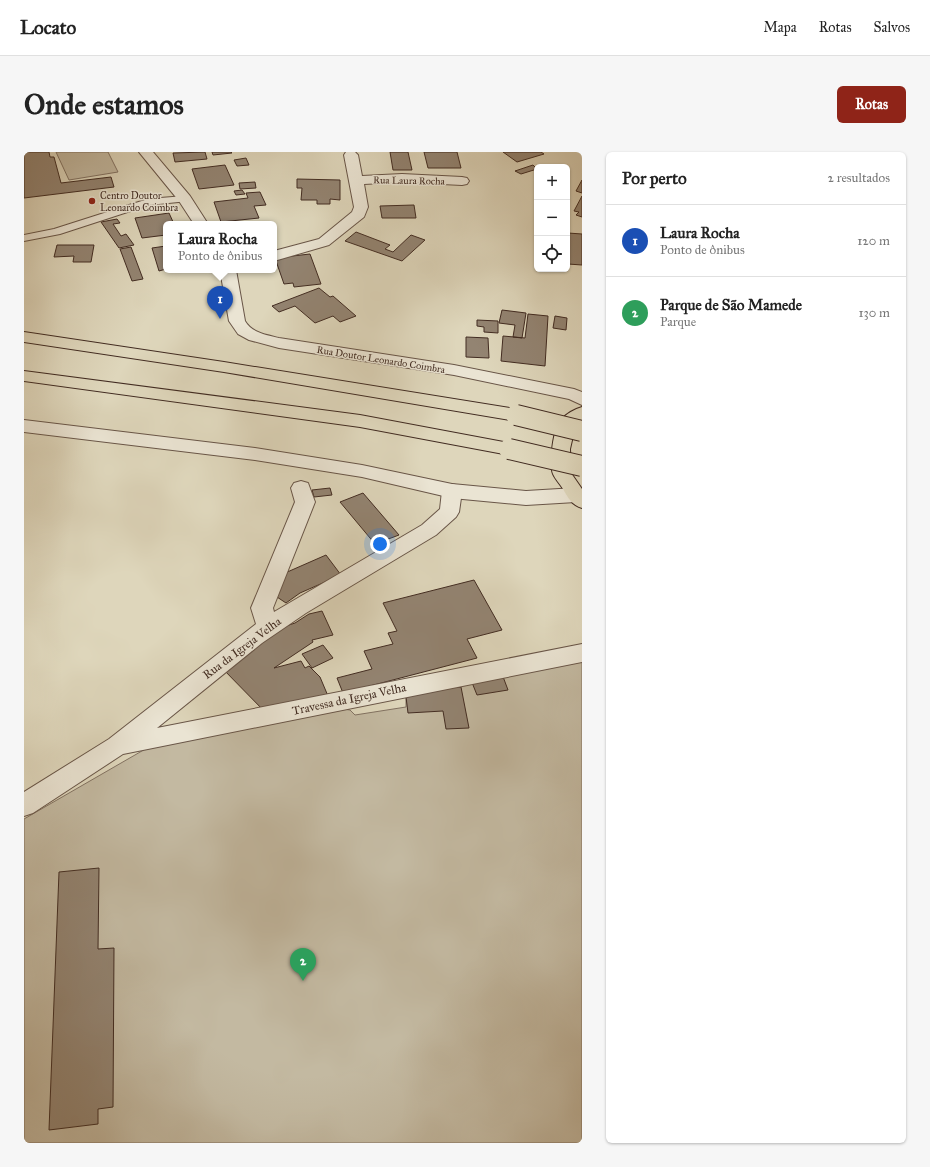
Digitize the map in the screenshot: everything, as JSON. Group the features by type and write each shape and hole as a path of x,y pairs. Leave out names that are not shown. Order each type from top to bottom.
{"main road":[{"path":"24,337 224,366 516,415 582,431"},
{"path":"24,376 360,421 509,449 582,466"},
{"path":"579,498 562,473 561,449 567,424 582,413"}],"street":[{"path":"146,152 185,199 199,221"},
{"name":"Rua Laura Rocha","path":"277,255 324,242 359,214 361,207 351,155"},
{"name":"Rua Laura Rocha","path":"356,180 402,178 462,181"},
{"name":"Rua Doutor Leonardo Coimbra","path":"229,273 237,321 240,328 253,337 278,343 454,370 574,395 582,399"},
{"path":"24,426 255,454 362,471 452,491 526,498 579,498"},
{"path":"268,627 262,608 305,502 301,488"},
{"name":"Rua da Igreja Velha","path":"24,805 49,791 117,746 268,627 298,607 429,530 449,512 452,491"},
{"name":"Travessa da Igreja Velha","path":"117,746 290,712 451,677 582,653"}],"lane":[{"path":"24,238 56,232 148,202 185,199"}],"shaded area":[{"path":"56,152 108,152 118,172 69,180"},
{"path":"582,660 582,1143 24,1143 24,819 154,744 343,709 350,710 355,715 406,707 406,695"}],"building":[{"path":"24,152 49,152 50,157 54,157 61,183 111,177 114,187 24,198"},
{"path":"205,152 207,159 175,162 173,153"},
{"path":"212,152 231,152 232,153 213,155"},
{"path":"390,152 408,152 412,170 393,170"},
{"path":"424,152 457,152 461,168 428,168"},
{"path":"503,152 541,152 544,154 517,162"},
{"path":"246,158 249,165 237,166 234,160"},
{"path":"225,165 234,185 199,189 192,169"},
{"path":"533,165 534,166 534,170 521,174 515,171"},
{"path":"297,179 340,180 340,200 330,199 330,204 317,204 317,200 301,200 302,188 297,188"},
{"path":"582,180 582,193 576,191"},
{"path":"255,182 256,188 240,189 239,183"},
{"path":"242,190 245,194 236,195 234,191"},
{"path":"260,192 266,205 254,206 259,218 221,221 214,202 248,198 246,193"},
{"path":"582,196 582,217 576,215 579,212 574,211"},
{"path":"414,205 416,218 382,218 380,206"},
{"path":"169,213 173,221 163,221 163,235 142,238 135,218"},
{"path":"117,219 120,223 113,224 121,236 126,234 134,245 119,248 101,222"},
{"path":"356,232 390,245 385,249 393,252 411,235 425,240 402,261 345,241"},
{"path":"570,233 582,234 582,265 570,264"},
{"path":"57,245 94,245 91,262 73,262 74,256 54,257"},
{"path":"163,246 163,270 159,271 152,248"},
{"path":"131,247 143,279 132,281 120,249"},
{"path":"310,254 321,284 294,287 293,283 284,284 277,264 277,258"},
{"path":"319,288 330,297 333,296 356,316 340,322 333,316 315,323 295,306 279,312 272,306"},
{"path":"502,310 526,313 522,338 513,337 515,325 499,323"},
{"path":"528,314 548,316 545,366 501,361 503,336 525,338"},
{"path":"555,316 567,318 566,330 553,328"},
{"path":"477,320 498,321 498,333 484,332 484,327 477,326"},
{"path":"466,337 488,338 489,358 466,357"},
{"path":"330,488 332,495 314,497 312,490"},
{"path":"363,493 399,535 375,544 340,502"},
{"path":"326,555 341,575 300,593 286,603 277,597 285,573"},
{"path":"474,580 502,630 467,639 477,658 343,693 337,678 372,669 364,651 393,644 388,633 397,631 383,603"},
{"path":"322,611 333,635 312,640 313,642 274,668 301,661 305,668 309,666 320,677 328,696 267,714 221,667 286,626 295,623 309,614"},
{"path":"323,645 333,658 312,668 302,654"},
{"path":"502,674 508,690 477,695 471,680"},
{"path":"461,687 469,728 446,729 443,711 408,713 405,689"},
{"path":"99,868 98,949 114,948 113,1107 98,1109 98,1124 49,1130 59,872"}],"place":[{"name":"Centro Doutor Leonardo Coimbra","path":"92,201"},
{"name":"Laura Rocha","path":"220,319"},
{"name":"Parque de São Mamede","path":"303,981"}]}
